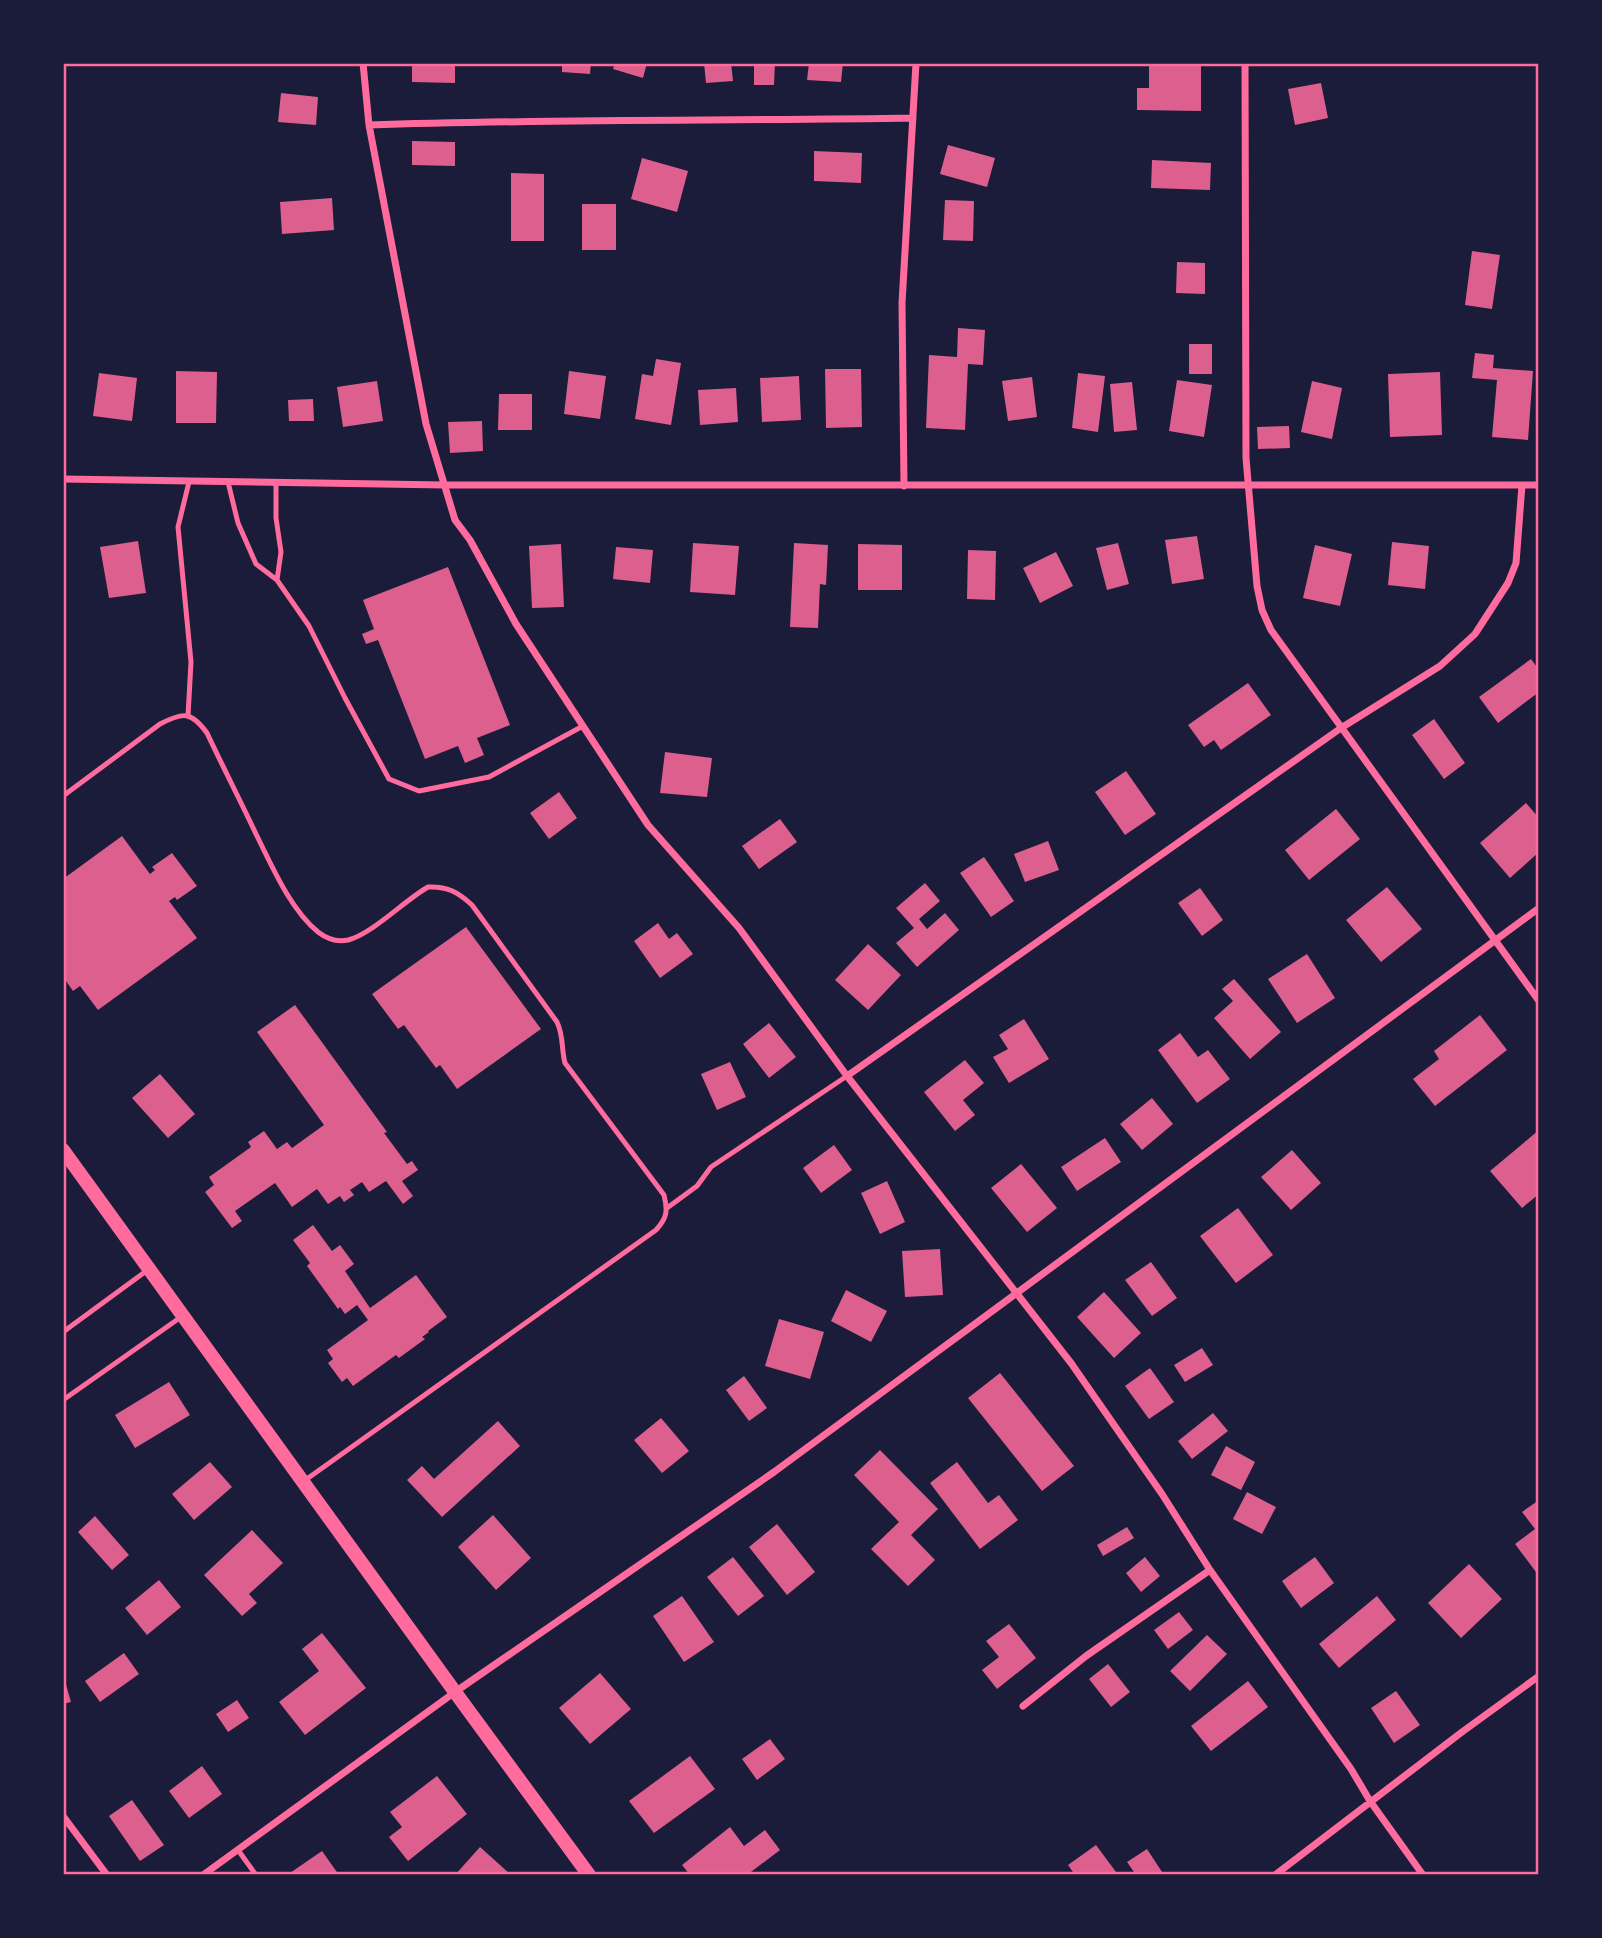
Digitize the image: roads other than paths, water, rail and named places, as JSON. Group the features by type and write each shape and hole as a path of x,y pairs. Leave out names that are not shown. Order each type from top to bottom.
{"main road":[{"path":"63,1150 589,1875"}],"street":[{"path":"363,63 369,125 426,424 455,520 470,540 516,624 648,825 739,928 846,1076 1078,1374 1162,1494 1210,1570 1423,1875"},
{"path":"904,486 902,303 916,63"},
{"path":"1245,63 1246,458 1257,586 1262,610 1271,631 1539,1001"},
{"path":"369,125 482,121 913,118"},
{"path":"63,479 445,485 1539,485"},
{"path":"846,1076 1341,728 1440,666 1475,634 1508,583 1516,563 1522,485"},
{"path":"203,1875 455,1692 775,1472 1539,908"},
{"path":"1023,1706 1086,1656 1210,1570"},
{"path":"1275,1875 1539,1676"},
{"path":"63,1816 107,1875"}],"lane":[{"path":"188,716 191,662 178,527 189,481"},
{"path":"228,482 238,523 256,564 277,580 309,626 390,779 419,791 489,777 583,726"},
{"path":"276,483 276,517 281,552 277,580"},
{"path":"63,796 160,724 177,715 188,716 198,721 207,733 281,885 318,932 338,941 349,940 368,930 428,887 451,889 462,895 557,1022 563,1034 565,1063 664,1195 667,1208 665,1220 656,1230 303,1482"},
{"path":"667,1208 698,1186 710,1167 846,1076"},
{"path":"63,1332 149,1269"},
{"path":"63,1400 183,1315"},
{"path":"238,1850 257,1875"}]}
